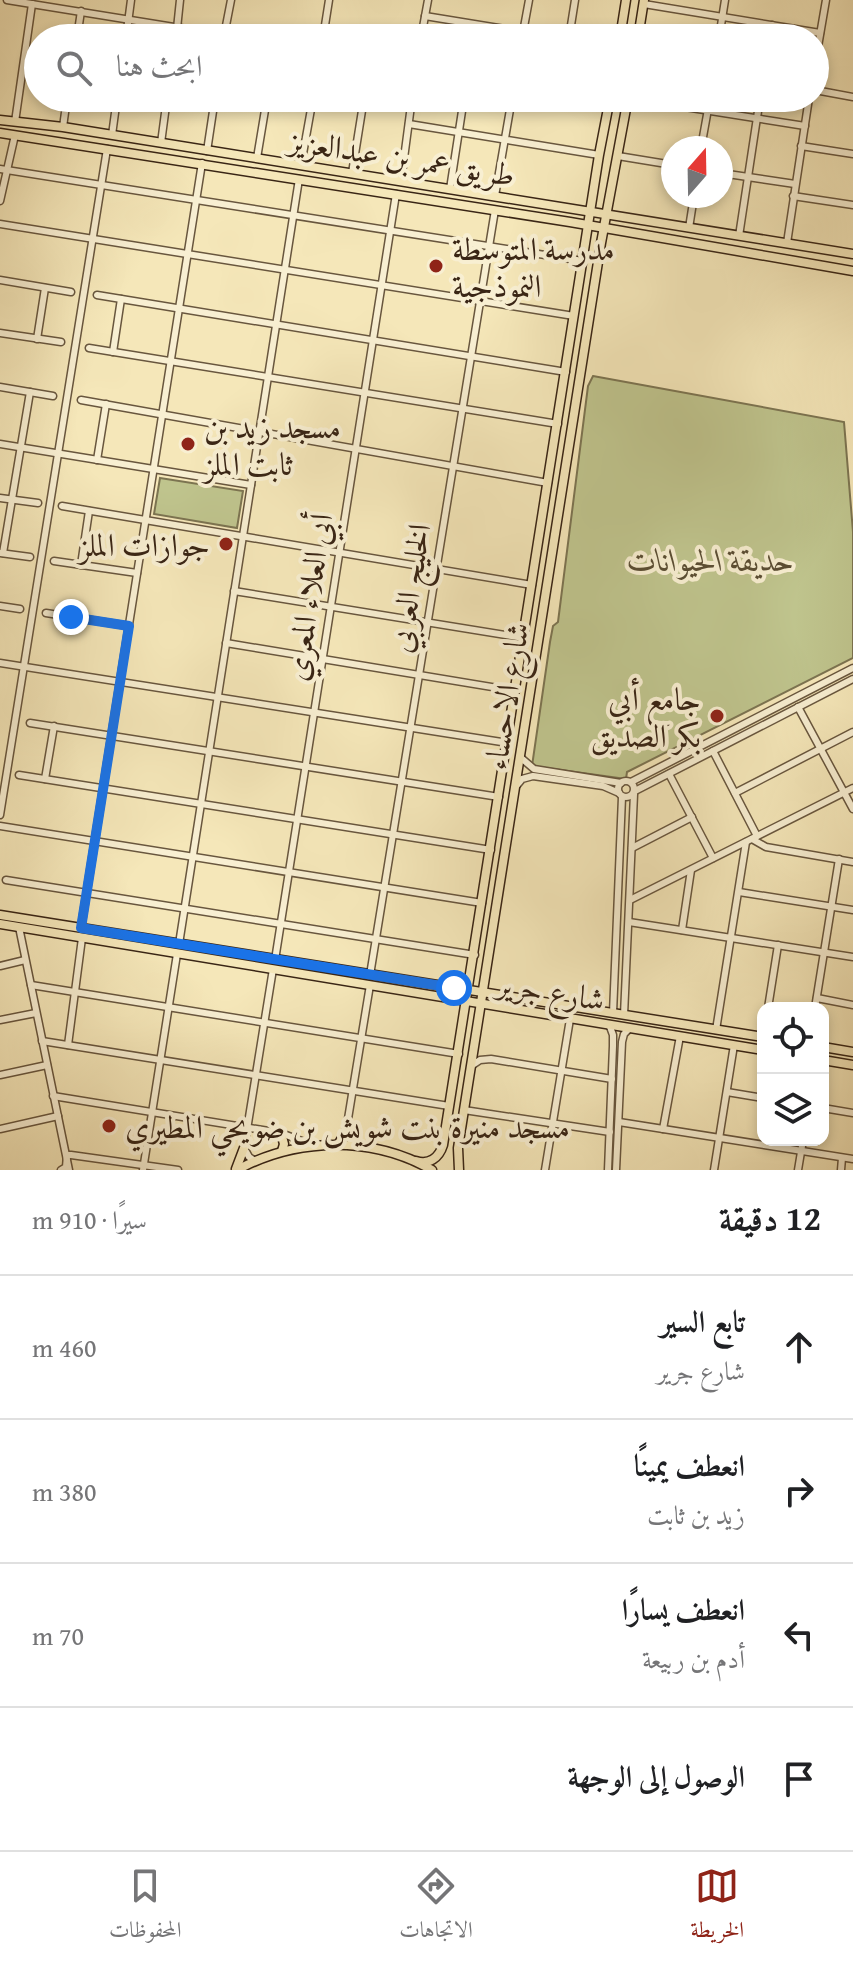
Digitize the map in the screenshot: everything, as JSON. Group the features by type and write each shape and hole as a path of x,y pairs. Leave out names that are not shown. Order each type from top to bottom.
{"main road":[{"path":"622,24 626,0"},
{"path":"640,24 644,2"},
{"name":"شارع الاحساء","path":"416,1161 426,1162 442,1150 607,112"},
{"name":"شارع الاحساء","path":"459,1170 458,1148 606,213 626,112"},
{"name":"طريق عمر بن عبدالعزيز","path":"0,120 63,127 853,254"},
{"name":"طريق عمر بن عبدالعزيز","path":"0,133 589,225 853,271"},
{"path":"593,199 600,209 609,203"},
{"path":"570,222 583,218 583,213 576,209"},
{"path":"616,231 609,226 610,220 622,217"},
{"path":"587,239 590,235 598,235 601,244"},
{"name":"شارع جرير","path":"0,915 179,944 370,985 757,1049"},
{"name":"شارع جرير","path":"0,924 177,954 370,975 757,1036"},
{"path":"472,973 474,981 478,982 486,975"},
{"path":"453,999 463,995 456,988"},
{"path":"494,1006 486,1000 489,995 496,994"},
{"path":"465,1018 468,1010 472,1009 477,1012 479,1021"},
{"path":"829,1048 853,1052"},
{"path":"829,1061 853,1065"},
{"path":"338,1145 346,1131"},
{"path":"281,1133 284,1140 282,1151"},
{"path":"236,1170 282,1151 338,1145 386,1151 432,1170"},
{"path":"236,1170 244,1148"}],"street":[{"path":"7,0 156,24"},
{"path":"128,24 131,0"},
{"path":"178,24 180,0"},
{"path":"226,24 231,0"},
{"path":"324,24 327,0"},
{"path":"424,24 428,0"},
{"path":"525,24 529,0"},
{"path":"571,24 575,0"},
{"path":"680,10 681,0"},
{"path":"722,24 725,0"},
{"path":"822,24 826,0"},
{"path":"29,24 32,2"},
{"path":"644,2 766,24"},
{"path":"79,24 81,11"},
{"path":"425,16 466,24"},
{"path":"15,122 24,58"},
{"path":"829,93 853,97"},
{"path":"63,127 65,112"},
{"path":"112,135 115,112"},
{"path":"161,143 165,112"},
{"path":"207,151 213,112"},
{"path":"257,158 265,112"},
{"path":"301,165 310,112"},
{"path":"352,173 362,112"},
{"path":"401,181 410,112"},
{"path":"450,189 461,112"},
{"path":"495,196 509,112"},
{"path":"703,136 708,112"},
{"path":"714,112 805,126"},
{"path":"739,236 757,112"},
{"path":"787,243 807,112"},
{"path":"409,124 599,155"},
{"path":"0,201 2,170 15,135"},
{"path":"801,146 853,154"},
{"path":"0,815 107,149"},
{"path":"618,156 661,163"},
{"path":"81,928 202,163"},
{"path":"2,170 583,261"},
{"path":"733,175 795,184"},
{"path":"179,944 299,179"},
{"name":"أبي العلاء المعري","path":"244,1148 396,194"},
{"path":"793,196 853,205"},
{"path":"689,228 692,208"},
{"name":"الخليج العربي","path":"370,975 495,210"},
{"path":"0,224 574,316"},
{"path":"0,280 71,292"},
{"path":"37,339 45,288"},
{"path":"97,295 566,372"},
{"path":"113,352 121,299"},
{"path":"0,333 61,342"},
{"path":"89,348 558,424"},
{"path":"0,387 53,396"},
{"path":"30,392 1,553 30,557"},
{"path":"81,400 548,483"},
{"path":"97,460 106,404"},
{"path":"0,444 251,485"},
{"path":"0,498 38,503"},
{"path":"62,506 532,585"},
{"path":"81,565 89,511"},
{"path":"54,561 137,573"},
{"path":"234,591 524,638"},
{"path":"0,606 20,609"},
{"path":"46,613 129,626"},
{"path":"226,643 516,691"},
{"path":"0,663 508,743"},
{"path":"515,788 534,772 631,782 853,668"},
{"path":"520,757 534,772 603,786 630,797 634,792 853,679"},
{"path":"798,707 853,809"},
{"path":"30,723 499,797"},
{"path":"45,779 54,726"},
{"path":"735,793 853,732"},
{"path":"713,751 735,793 752,839 739,892 716,1030"},
{"path":"669,774 713,858"},
{"path":"19,775 491,850"},
{"path":"624,1015 634,792 631,782"},
{"path":"613,1013 621,783"},
{"path":"630,900 853,788"},
{"path":"632,848 692,817"},
{"path":"0,826 483,903"},
{"path":"752,839 766,847 853,862"},
{"path":"816,1002 839,859"},
{"path":"682,930 691,870"},
{"path":"6,880 475,955"},
{"path":"739,892 853,910"},
{"path":"617,921 624,925 629,920"},
{"path":"629,920 853,957"},
{"path":"19,927 69,1170"},
{"path":"617,932 622,927 628,933"},
{"path":"68,1045 82,938"},
{"path":"769,1002 778,945"},
{"path":"144,1167 177,954"},
{"path":"0,966 25,960"},
{"path":"31,985 459,1054"},
{"path":"354,1146 346,1131 370,985"},
{"path":"817,998 853,1005"},
{"path":"0,1020 36,1013"},
{"path":"545,1170 570,1019"},
{"path":"609,1024 617,1053 619,1122 616,1170"},
{"path":"608,1170 612,1079 624,1034 631,1028"},
{"path":"663,1129 680,1036"},
{"path":"42,1041 449,1106"},
{"path":"613,1041 618,1046 622,1042"},
{"path":"714,1170 734,1045"},
{"path":"471,1066 480,1060 491,1059 612,1079"},
{"path":"0,1075 47,1065"},
{"path":"727,1092 757,1097"},
{"path":"53,1096 281,1133 313,1146"},
{"path":"829,1109 853,1113"},
{"path":"464,1110 610,1132"},
{"path":"0,1129 58,1116"},
{"path":"619,1122 853,1159"},
{"path":"798,1170 802,1146"},
{"path":"244,1148 255,1161"},
{"path":"61,1170 66,1167 67,1155 79,1155 178,1170"},
{"path":"841,1170 842,1158"}],"green space":[{"name":"حديقة الحيوانات","path":"593,376 844,422 853,532 853,658 627,772 626,779 532,766 550,642 553,626 558,622 588,386"},
{"path":"160,478 243,491 237,528 154,514"}],"place":[{"name":"مدرسة المتوسطة النموذجية","path":"436,266"},
{"name":"مسجد زيد بن ثابت الملز","path":"188,444"},
{"name":"جوازات الملز","path":"226,544"},
{"name":"جامع أبي بكر الصديق","path":"717,716"},
{"name":"مسجد منيرة بنت شويش بن ضويحي المطيري","path":"109,1126"}],"route":[{"path":"71,617 129,626 81,928 454,988"}]}
